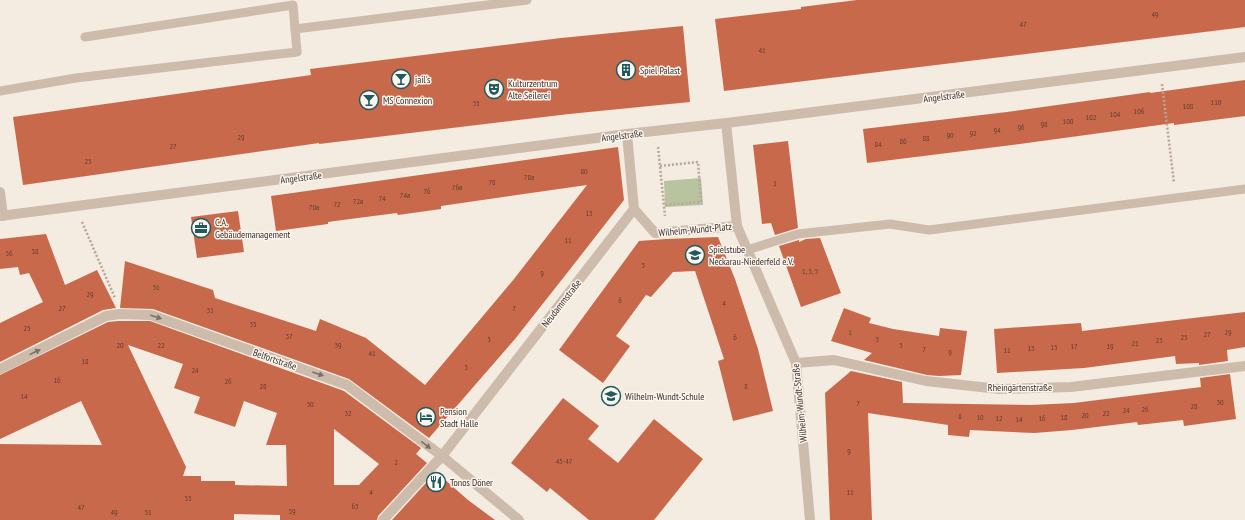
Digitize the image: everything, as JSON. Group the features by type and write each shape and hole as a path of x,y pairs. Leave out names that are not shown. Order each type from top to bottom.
{"street":[{"name":"Angelstraße","path":"2,216 626,134 726,123 1245,57"},
{"name":"Wilhelm-Wundt-Platz","path":"634,209 654,233 736,226 726,123"},
{"path":"626,134 634,209"},
{"path":"0,192 2,216"},
{"name":"Neudammstraße","path":"383,520 442,456 634,209"},
{"name":"Wilhelm-Wundt-Straße","path":"736,226 796,364 810,520"},
{"name":"Belfortstraße","path":"0,369 106,316 119,314 151,315 347,384 442,456 519,520"},
{"name":"Rheingärtenstraße","path":"796,364 834,360 926,381 999,389 1072,387 1245,366"}],"lane":[{"path":"295,29 528,0"},
{"path":"0,91 76,78 297,52 293,5 85,36"},
{"path":"747,250 798,234 890,224 929,230 1245,189"}],"path":[{"path":"1160,68 1175,197"},
{"path":"657,131 667,232"},
{"path":"660,166 698,162 701,202 664,205"},
{"path":"75,206 118,305 119,314"}],"green space":[{"path":"701,178 703,205 665,207 664,181"}],"building":[{"path":"857,0 1245,0 1245,27 724,91 715,19 801,9 801,7"},
{"path":"683,26 690,102 569,114 319,143 23,185 13,117 311,75 310,69 561,38"},
{"path":"1245,80 1245,116 1174,125 1174,123 867,163 863,129 1007,112"},
{"path":"788,141 798,228 775,235 771,223 762,224 753,145"},
{"path":"618,147 624,200 515,339 429,438 349,379 153,309 120,308 125,261 213,290 215,298 316,331 320,319 366,338 425,385 514,279 587,185 441,206 441,209 398,215 397,213 350,219 328,222 328,224 276,231 271,196"},
{"path":"238,211 244,252 197,258 191,217"},
{"path":"46,234 65,285 97,270 116,308 103,310 0,362 0,323 43,302 29,273 20,275 18,267 0,269 0,239"},
{"path":"718,237 735,279 758,349 773,411 733,421 718,361 724,359 695,271 673,272 651,297 646,295 616,336 630,346 603,383 559,350 639,241"},
{"path":"820,238 841,293 801,307 779,246 799,240 799,242 806,239"},
{"path":"844,308 871,318 869,323 893,329 939,336 940,328 967,331 961,375 927,375 864,360 872,353 831,341"},
{"path":"1245,312 1245,347 1227,350 1228,361 1199,365 1199,363 1176,364 1175,356 1084,368 997,373 994,329 1081,323 1082,331"},
{"path":"150,321 344,391 421,448 416,454 427,463 378,516 377,520 280,520 280,515 234,514 234,520 0,520 0,444 102,445 81,401 0,439 0,375 108,322","holes":["128,345 183,364 174,388 200,397 194,413 235,427 244,401 277,413 266,445 286,445 287,486 235,485 235,481 201,481 201,476 183,476 186,467","334,429 379,464 359,485 334,485"]},
{"path":"851,371 902,382 903,403 1031,405 1074,403 1201,387 1200,378 1230,374 1236,419 1184,426 1183,420 1138,425 1137,422 1034,433 970,430 969,437 948,435 948,425 868,413 872,520 830,520 825,393"},
{"path":"563,398 599,426 588,439 618,463 654,419 703,459 654,520 589,520 550,488 547,492 511,463"},
{"path":"436,472 468,500 495,520 392,520"}],"place":[{"name":"Spiel Palast","path":"626,70"},
{"name":"jail's","path":"401,79"},
{"name":"Kulturzentrum Alte Seilerei","path":"494,89"},
{"name":"MS Connexion","path":"369,100"},
{"name":"C.A. Gebäudemanagement","path":"201,228"},
{"name":"Spielstube Neckarau-Niederfeld e.V.","path":"695,255"},
{"name":"Wilhelm-Wundt-Schule","path":"611,396"},
{"name":"Pension Stadt Halle","path":"426,417"},
{"name":"Tonos Döner","path":"436,482"}]}
